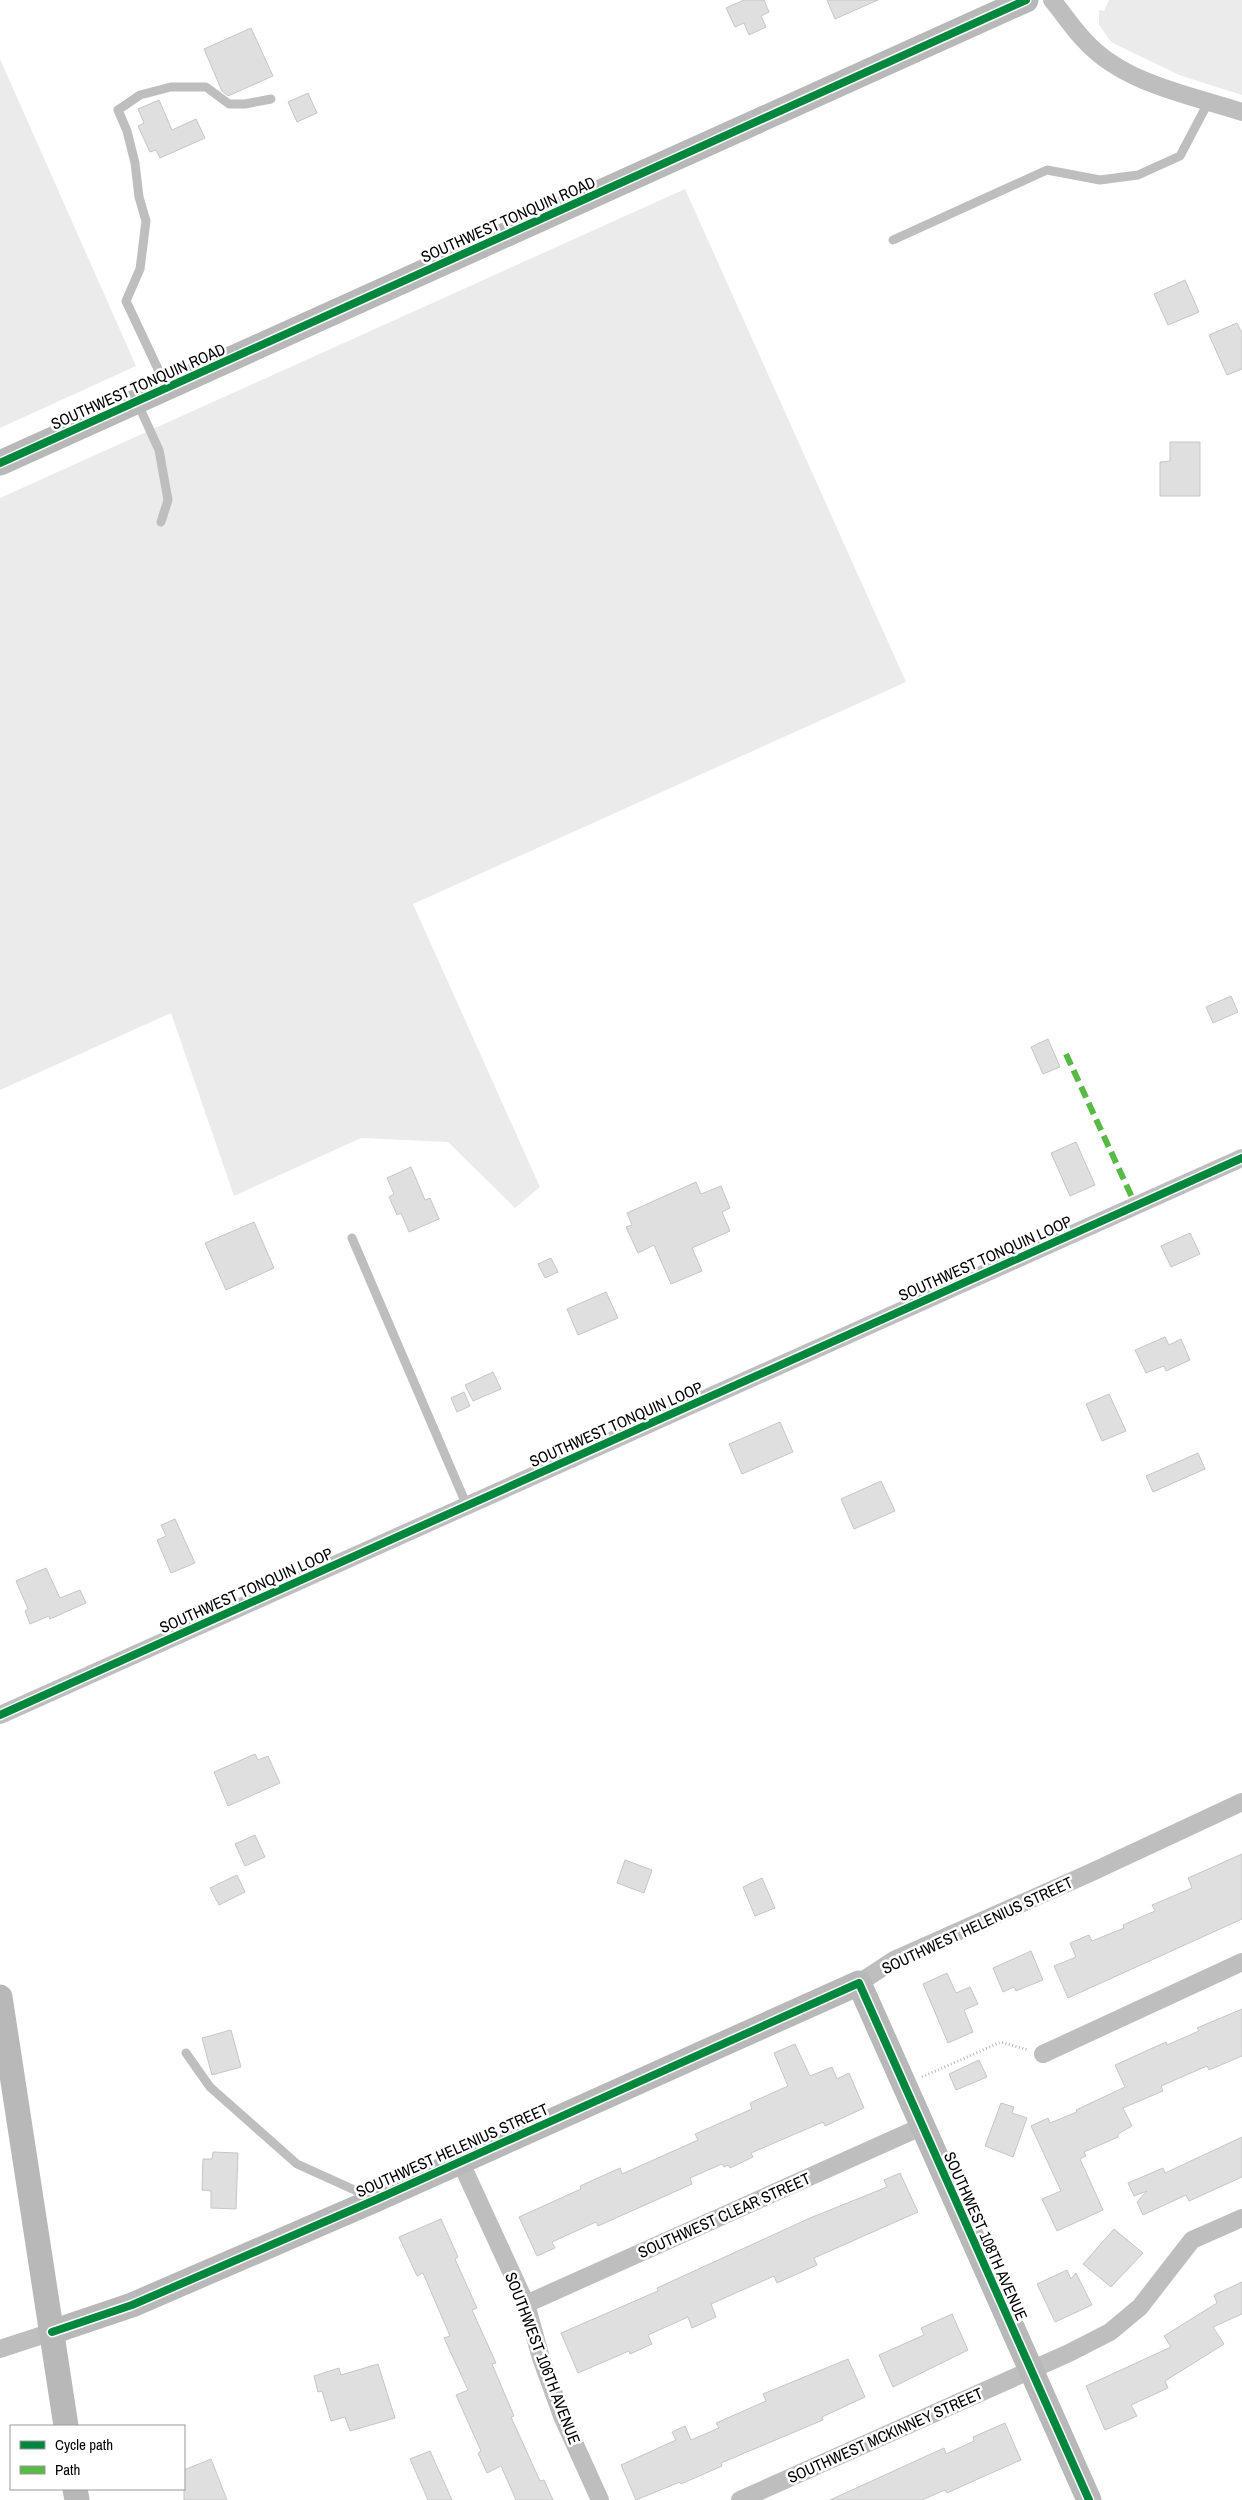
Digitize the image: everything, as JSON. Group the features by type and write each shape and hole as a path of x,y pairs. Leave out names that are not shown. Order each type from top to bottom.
{"street":[{"name":"SOUTHWEST TONQUIN ROAD","path":"0,464 1026,0"},
{"path":"1052,0 1086,42 1107,60 1134,76 1242,112"},
{"name":"SOUTHWEST TONQUIN LOOP","path":"0,1715 1242,1158"},
{"name":"SOUTHWEST HELENIUS STREET","path":"52,2332 132,2304 461,2162 859,1983 894,1960 1242,1802"},
{"path":"1043,2054 1242,1962"},
{"name":"SOUTHWEST 108TH AVENUE","path":"859,1983 1089,2500"},
{"path":"0,1997 66,2425"},
{"name":"SOUTHWEST CLEAR STREET","path":"526,2304 923,2126"},
{"name":"SOUTHWEST 106TH AVENUE","path":"461,2162 526,2304 541,2358 562,2416 600,2500"},
{"name":"SOUTHWEST MCKINNEY STREET","path":"740,2500 1070,2353 1110,2332 1140,2307 1192,2240 1242,2218"},
{"path":"0,2349 52,2332"}],"lane":[{"path":"167,388 126,301 140,269 146,221 139,197 135,163 127,131 118,110 140,95 171,87 206,87 229,104 245,104 271,98"},
{"path":"893,240 1047,170 1100,180 1138,175 1180,156 1209,101"},
{"path":"137,401 160,450 168,500 161,522"},
{"path":"352,1238 467,1506"},
{"path":"186,2053 210,2087 297,2164 375,2200"}],"path":[{"path":"904,2085 1001,2042 1043,2054"}],"shaded area":[{"path":"1109,0 1242,0 1242,95 1179,75 1111,42 1099,25 1099,10 1104,11"},
{"path":"0,59 136,366 0,428"},
{"path":"685,189 906,682 413,904 540,1187 515,1208 448,1142 361,1138 234,1196 171,1013 0,1090 0,498"}],"building":[{"path":"744,0 764,0 769,12 761,16 766,27 749,35 744,23 735,27 726,8"},
{"path":"827,0 878,0 835,19"},
{"path":"251,28 273,76 228,96 222,91 204,49"},
{"path":"308,93 317,113 297,122 288,102"},
{"path":"159,100 172,130 196,119 205,138 160,158 156,150 150,152 138,126 144,123 138,109"},
{"path":"1185,280 1199,312 1168,325 1154,294"},
{"path":"1237,323 1242,333 1242,369 1227,375 1209,335"},
{"path":"1170,442 1200,442 1200,496 1160,496 1160,462 1170,461"},
{"path":"1231,996 1238,1012 1213,1023 1206,1007"},
{"path":"1048,1039 1060,1067 1043,1074 1031,1047"},
{"path":"1076,1142 1095,1185 1070,1196 1051,1153"},
{"path":"411,1167 425,1200 430,1198 439,1219 409,1232 401,1213 397,1215 389,1197 394,1194 387,1178"},
{"path":"696,1182 701,1194 721,1186 730,1208 722,1212 730,1231 692,1248 702,1271 671,1284 654,1245 638,1253 626,1227 632,1225 627,1213"},
{"path":"254,1222 274,1268 226,1290 205,1243"},
{"path":"1190,1233 1200,1254 1171,1267 1161,1246"},
{"path":"551,1258 558,1272 545,1278 538,1264"},
{"path":"606,1292 618,1318 578,1335 567,1309"},
{"path":"1165,1337 1169,1345 1181,1339 1190,1360 1166,1371 1164,1366 1146,1373 1135,1350"},
{"path":"493,1372 501,1389 473,1401 465,1385"},
{"path":"464,1392 470,1406 457,1412 451,1398"},
{"path":"1109,1394 1126,1431 1102,1441 1086,1404"},
{"path":"780,1422 793,1452 742,1474 729,1444"},
{"path":"1198,1453 1205,1469 1153,1492 1146,1476"},
{"path":"881,1481 895,1511 854,1529 841,1499"},
{"path":"175,1519 195,1563 171,1573 157,1540 166,1536 161,1525"},
{"path":"46,1568 60,1598 80,1590 86,1603 50,1619 49,1616 30,1624 25,1611 28,1609 16,1581"},
{"path":"255,1754 258,1760 268,1756 280,1783 228,1806 214,1772"},
{"path":"255,1835 265,1857 245,1866 235,1844"},
{"path":"1242,1854 1242,1919 1068,1998 1054,1966 1076,1957 1070,1943 1089,1935 1092,1941 1124,1928 1123,1925 1155,1911 1152,1905 1192,1888 1188,1878"},
{"path":"625,1860 652,1870 644,1893 617,1883"},
{"path":"237,1875 245,1892 219,1905 210,1888"},
{"path":"762,1878 775,1908 755,1916 743,1887"},
{"path":"1031,1951 1043,1980 1016,1991 1014,1987 1003,1992 993,1968"},
{"path":"947,1973 956,1993 970,1987 978,2004 964,2010 973,2032 948,2043 923,1984"},
{"path":"1242,2009 1242,2056 1209,2070 1207,2066 1161,2086 1163,2091 1123,2108 1132,2126 1118,2134 1118,2137 1084,2152 1086,2156 1080,2159 1103,2210 1057,2231 1042,2199 1061,2191 1031,2126 1048,2118 1050,2123 1077,2112 1076,2110 1125,2087 1115,2065 1166,2042 1167,2045 1199,2031 1197,2028"},
{"path":"231,2030 241,2067 212,2075 202,2038"},
{"path":"795,2044 810,2076 832,2067 837,2079 849,2073 864,2108 825,2126 823,2122 751,2153 753,2157 730,2168 728,2165 724,2167 722,2164 690,2178 692,2184 598,2226 596,2222 552,2242 555,2248 537,2256 519,2217 581,2189 580,2186 620,2168 622,2174 698,2140 695,2134 752,2109 750,2103 788,2086 774,2053"},
{"path":"979,2060 987,2077 956,2090 949,2074"},
{"path":"1001,2103 1014,2107 1012,2113 1027,2118 1013,2157 985,2146"},
{"path":"1242,2137 1242,2177 1189,2201 1186,2195 1143,2215 1137,2202 1147,2191 1134,2196 1128,2183 1163,2168 1165,2173"},
{"path":"213,2152 238,2153 236,2209 211,2208 211,2191 202,2190 203,2159 212,2159"},
{"path":"900,2173 918,2212 814,2258 817,2265 777,2283 774,2276 711,2304 716,2317 692,2328 688,2317 648,2335 652,2344 630,2354 629,2351 578,2373 561,2333 658,2291 657,2288 810,2218 887,2187 884,2180"},
{"path":"441,2219 458,2257 455,2259 477,2308 472,2310 496,2363 492,2364 514,2416 511,2417 540,2481 544,2480 553,2500 516,2500 501,2466 487,2473 478,2453 481,2451 456,2395 468,2390 444,2338 450,2336 423,2273 417,2276 399,2237"},
{"path":"1114,2229 1143,2253 1111,2287 1083,2264"},
{"path":"1067,2270 1071,2279 1076,2273 1092,2305 1055,2322 1037,2284"},
{"path":"1242,2282 1242,2314 1213,2327 1224,2344 1165,2381 1168,2388 1131,2405 1137,2416 1105,2430 1086,2386 1171,2347 1164,2336 1217,2303 1214,2295"},
{"path":"952,2314 968,2350 893,2387 879,2355 924,2335 921,2328"},
{"path":"848,2359 865,2397 822,2417 823,2420 721,2463 722,2466 681,2484 680,2482 636,2500 621,2465 676,2440 672,2432 685,2426 691,2440 719,2428 716,2423 766,2401 763,2394"},
{"path":"378,2364 395,2418 350,2431 345,2417 331,2421 322,2391 318,2392 314,2376 339,2368 341,2375"},
{"path":"1005,2423 1021,2460 947,2493 945,2490 922,2500 830,2500 944,2448 946,2454 974,2441 973,2437"},
{"path":"430,2451 452,2500 428,2500 410,2459"},
{"path":"211,2459 227,2500 184,2500 185,2470"}],"marked path":[{"path":"1066,1054 1136,1206"}],"cycle path":[{"path":"0,463 1026,0"},
{"path":"0,1715 1242,1158"},
{"path":"52,2332 132,2305 375,2200 859,1983 1089,2500"}]}
